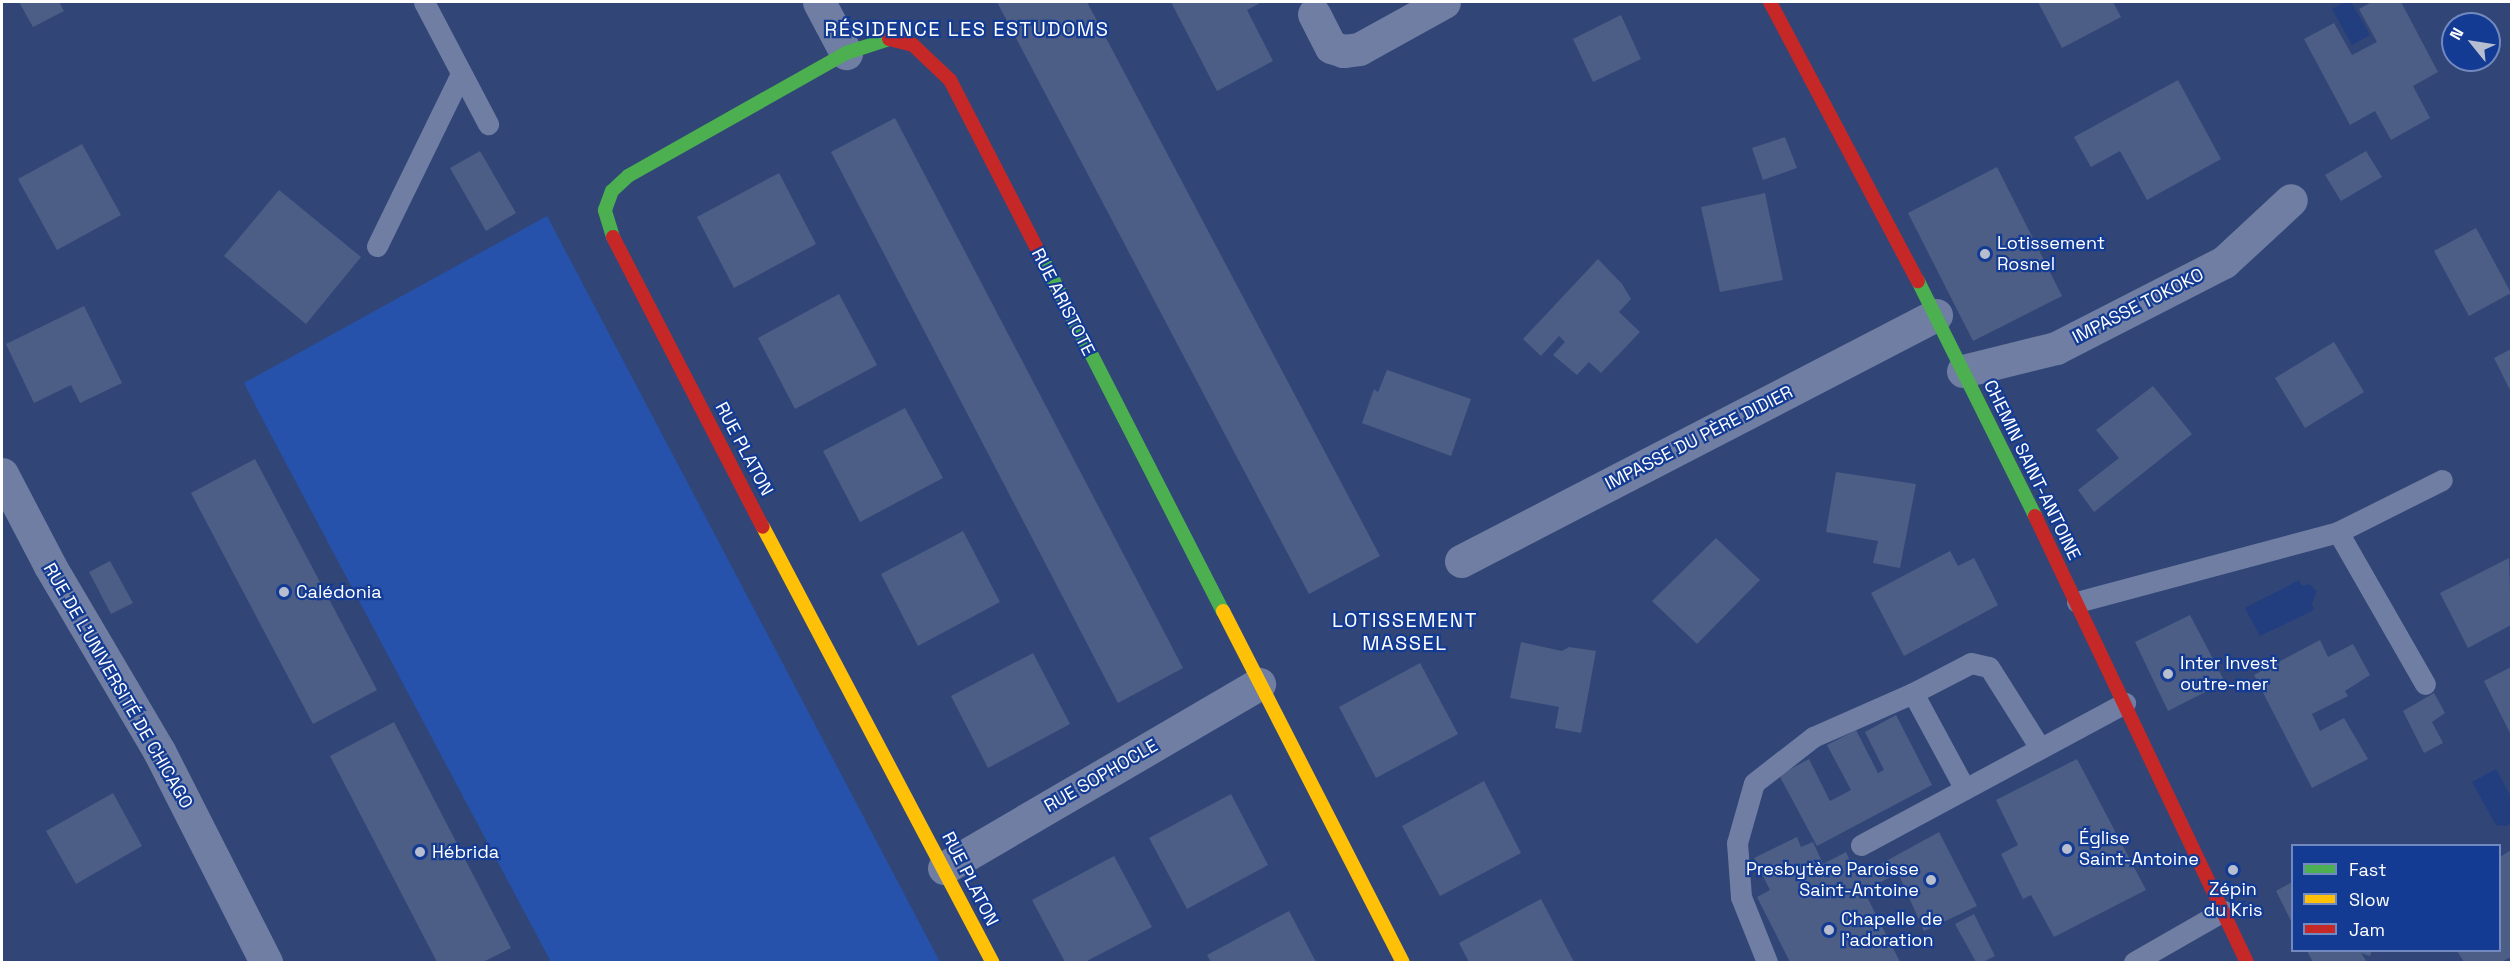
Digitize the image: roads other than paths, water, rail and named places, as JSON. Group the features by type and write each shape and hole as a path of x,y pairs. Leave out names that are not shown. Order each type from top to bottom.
{"street":[{"path":"819,2 846,53"},
{"path":"1314,14 1331,47 1343,51 1359,49 1444,2"},
{"name":"CHEMIN SAINT-ANTOINE","path":"1770,2 1936,315 2126,703 2247,963"},
{"name":"RUE ARISTOTE","path":"846,53 868,42 898,39 925,53 950,80 1403,963"},
{"name":"RUE PLATON","path":"846,53 628,176 612,191 606,210 609,229 992,963"},
{"name":"IMPASSE TOKOKO","path":"1963,370 2056,348 2224,262 2291,200"},
{"name":"IMPASSE DU PÈRE DIDIER","path":"1461,561 1936,315"},
{"name":"RUE DE L’UNIVERSITÉ DE CHICAGO","path":"2,474 50,566 159,751 266,963"},
{"name":"RUE SOPHOCLE","path":"944,868 1259,684"}],"lane":[{"path":"424,2 488,124"},
{"path":"377,246 461,74"},
{"path":"2077,602 2338,532 2442,480"},
{"path":"2338,532 2425,684"},
{"path":"1767,963 1741,897 1737,843 1754,783 1813,737 1913,693 1971,663 1989,667 2040,748"},
{"path":"1913,693 1965,789"},
{"path":"1861,845 2126,703"},
{"path":"2134,963 2223,911"}],"place":[{"name":"Lotissement Rosnel","path":"1985,254"},
{"name":"Calédonia","path":"284,592"},
{"name":"Inter Invest outre-mer","path":"2168,674"},
{"name":"Église Saint-Antoine","path":"2067,849"},
{"name":"Hébrida","path":"420,852"},
{"name":"Zépin du Kris","path":"2233,870"},
{"name":"Presbytère Paroisse Saint-Antoine","path":"1931,880"},
{"name":"Chapelle de l'adoration","path":"1829,930"}],"district":[{"name":"RÉSIDENCE LES ESTUDOMS","path":"967,29"},
{"name":"LOTISSEMENT MASSEL","path":"1405,632"}]}
